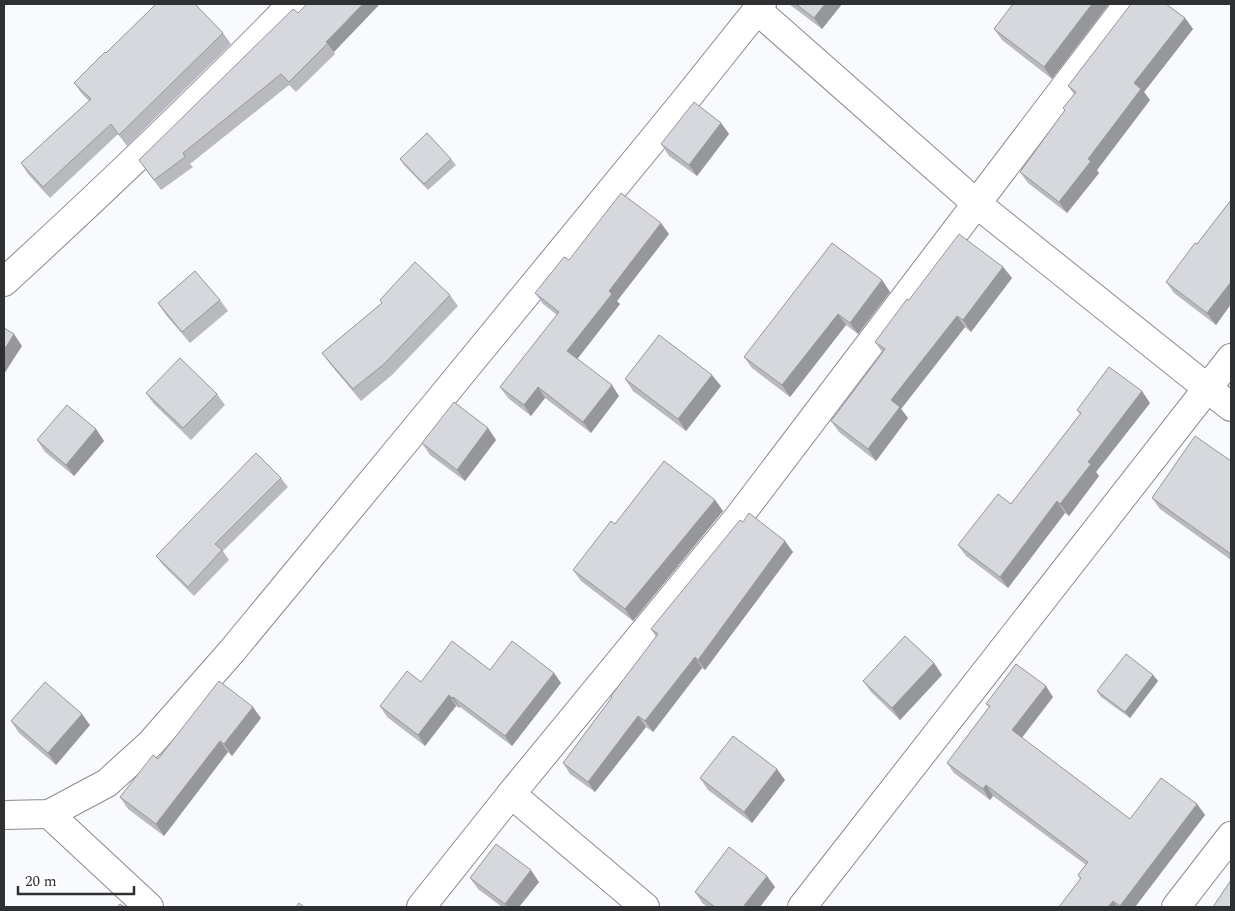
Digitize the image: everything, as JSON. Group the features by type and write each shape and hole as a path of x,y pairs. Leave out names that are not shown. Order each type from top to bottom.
{"street":[{"path":"4,282 98,195 292,4"},
{"path":"421,907 511,794 737,519 1128,4"},
{"path":"4,815 49,814 107,783 151,743 232,651 510,315 759,7 977,204 1231,408"},
{"path":"802,907 1231,358"},
{"path":"511,794 645,907"},
{"path":"49,814 149,907"},
{"path":"1176,907 1231,836"}],"building":[{"path":"156,4 195,4 223,33 119,135 111,124 43,187 21,163 91,99 74,83"},
{"path":"307,4 363,4 289,82 281,74 183,153 185,157 154,180 139,160 293,9 298,13"},
{"path":"796,4 825,4 814,18"},
{"path":"1013,4 1092,4 1044,67 994,29"},
{"path":"1131,4 1166,4 1185,18 1134,83 1141,89 1088,159 1091,161 1059,202 1020,172 1076,92 1068,86"},
{"path":"694,102 721,123 689,165 661,144"},
{"path":"427,133 451,159 424,184 400,159"},
{"path":"621,193 661,223 609,291 612,294 567,351 612,385 583,422 538,387 524,405 500,387 559,312 535,293 564,257 569,260"},
{"path":"1231,200 1231,282 1207,313 1166,282 1195,243 1197,244"},
{"path":"959,234 1003,267 963,320 957,316 891,400 900,407 868,449 831,421 885,349 875,342"},
{"path":"832,243 882,280 850,323 838,314 782,385 744,357"},
{"path":"415,262 450,295 384,364 353,389 322,353 382,303 380,300"},
{"path":"195,271 220,300 182,332 158,303"},
{"path":"4,328 14,334 4,350"},
{"path":"659,335 712,375 678,419 625,379"},
{"path":"180,358 217,394 183,428 146,393"},
{"path":"1109,367 1142,391 1088,462 1091,464 1060,504 1057,501 1000,577 958,545 998,494 1011,504 1081,413 1077,410"},
{"path":"454,402 488,428 457,470 422,443"},
{"path":"67,405 96,429 66,465 37,440"},
{"path":"1195,436 1231,461 1231,554 1152,498"},
{"path":"256,453 281,478 215,544 222,550 188,587 156,556"},
{"path":"664,461 715,500 625,609 573,570 611,521 615,524"},
{"path":"749,513 785,541 698,660 695,657 645,721 638,716 588,782 563,763 658,634 651,629 740,520 743,522"},
{"path":"905,636 934,663 892,708 863,681"},
{"path":"452,641 490,670 512,641 554,673 505,736 449,695 418,735 380,706 407,671 421,682"},
{"path":"1126,654 1153,675 1125,712 1097,691"},
{"path":"1016,664 1046,686 1012,730 1130,819 1161,778 1197,804 1120,906 1113,901 1108,907 1059,907 1081,878 1078,875 1088,862 986,785 983,789 947,763 990,706 986,704"},
{"path":"219,681 253,707 224,744 220,741 156,824 120,797 153,755 158,759"},
{"path":"45,682 82,714 48,753 11,721"},
{"path":"733,736 777,769 744,812 700,778"},
{"path":"496,844 531,870 505,904 470,878"},
{"path":"729,847 767,876 743,907 715,907 695,892"},
{"path":"1231,880 1231,907 1213,907"},
{"path":"299,903 304,907 296,907"}]}
